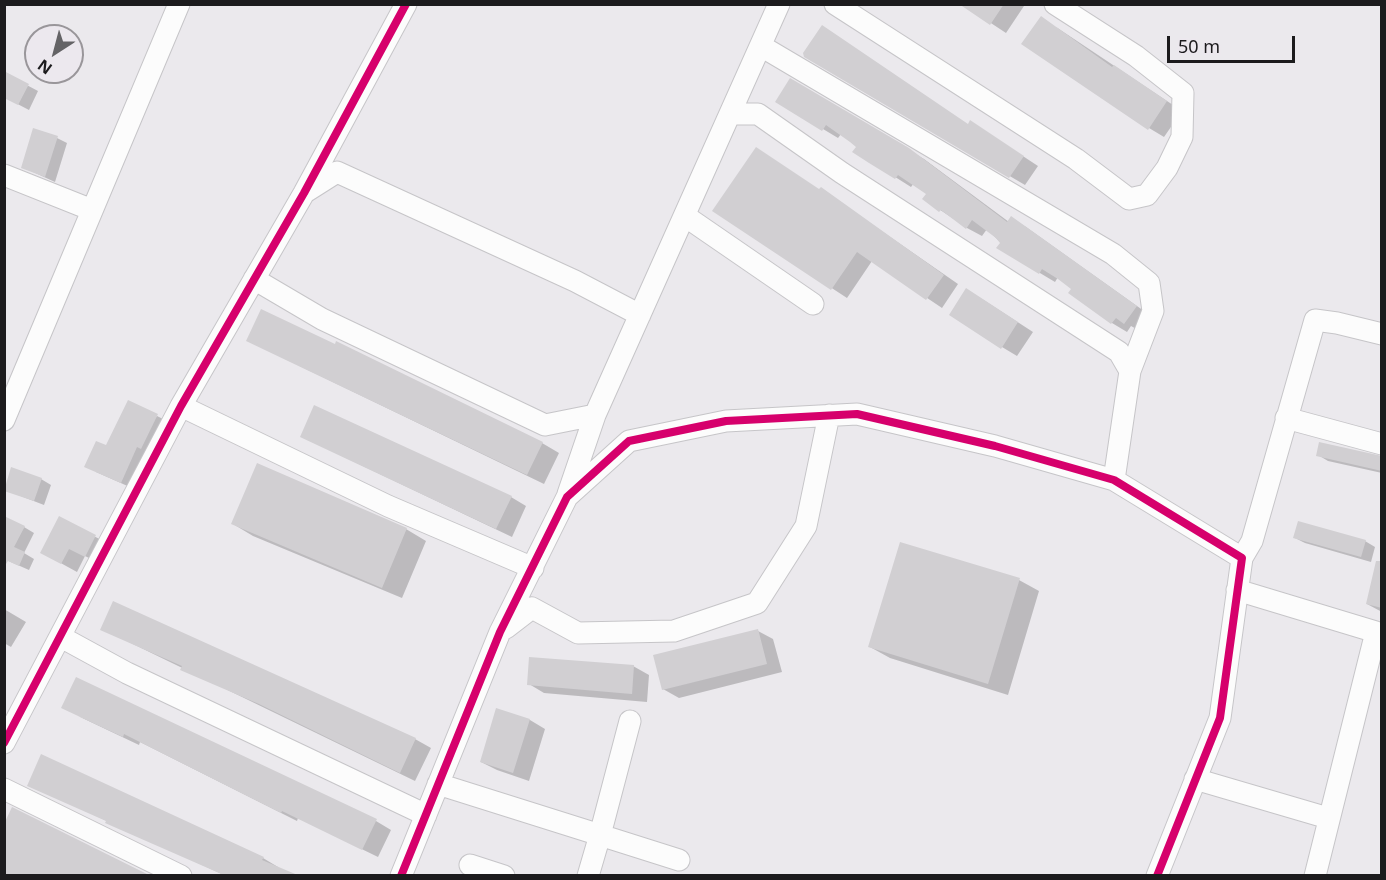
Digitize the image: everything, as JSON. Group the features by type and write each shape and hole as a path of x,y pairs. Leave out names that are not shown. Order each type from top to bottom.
{"street":[{"path":"4,420 178,4"},
{"path":"4,743 181,406 304,193 406,4"},
{"path":"401,876 500,632 567,497 595,415 779,4"},
{"path":"835,4 1076,159 1129,199 1147,195 1167,168 1182,137 1183,93 1136,56 1055,4"},
{"path":"761,46 1113,254 1149,283 1153,311 1130,370 1114,480"},
{"path":"731,114 758,114 842,173 1119,352 1130,370"},
{"path":"304,193 337,172 575,281 640,315"},
{"path":"4,175 92,210"},
{"path":"685,216 813,304"},
{"path":"254,279 322,319 545,424 595,415"},
{"path":"1157,876 1220,718 1242,558 1252,541 1315,320 1382,334"},
{"path":"181,406 388,506 533,568"},
{"path":"567,497 629,441 726,421 857,414 995,446 1114,480 1242,558"},
{"path":"500,632 532,608 578,633 674,631 757,603 806,526 829,416"},
{"path":"1286,418 1382,444"},
{"path":"1237,590 1376,632 1315,876"},
{"path":"61,638 127,673 426,815"},
{"path":"588,876 630,721"},
{"path":"1196,779 1328,818"},
{"path":"438,784 679,860"},
{"path":"4,789 181,876"},
{"path":"471,865 504,876"}],"building":[{"path":"959,4 1004,4 990,25"},
{"path":"1041,16 1112,67 1114,65 1167,101 1148,130 1021,44"},
{"path":"822,25 968,124 970,120 1024,156 1009,178 804,57 803,53"},
{"path":"4,71 24,81 24,84 29,84 18,105 4,98"},
{"path":"790,78 909,148 1007,222 1011,216 1137,306 1124,324 1116,318 1111,324 1068,293 1071,289 1058,279 1042,269 1039,274 996,248 1000,243 996,238 972,220 966,229 941,210 939,212 922,199 926,194 898,175 895,179 852,152 856,147 826,125 822,131 775,102"},
{"path":"33,128 58,136 45,177 21,168"},
{"path":"756,147 819,189 821,187 944,275 926,300 857,252 831,290 712,211"},
{"path":"966,288 1018,322 1001,349 949,315"},
{"path":"261,309 335,344 336,341 543,442 527,475 246,341"},
{"path":"128,400 158,414 141,449 137,447 121,483 84,467 96,441 106,445"},
{"path":"314,405 512,496 496,529 300,437"},
{"path":"1319,442 1382,456 1382,471 1316,456"},
{"path":"257,463 407,528 382,588 231,524"},
{"path":"11,467 42,478 34,501 4,491"},
{"path":"4,516 25,526 14,547 25,552 19,566 8,561 4,567"},
{"path":"59,516 96,535 85,557 69,549 61,564 40,553"},
{"path":"1298,521 1366,540 1361,557 1293,538"},
{"path":"900,542 1020,578 988,684 868,647"},
{"path":"1376,561 1382,561 1382,608 1366,604"},
{"path":"113,601 416,738 400,773 259,704 180,670 182,666 100,630"},
{"path":"758,629 767,664 662,690 653,655"},
{"path":"529,657 634,665 632,694 527,685"},
{"path":"76,677 377,819 362,850 282,811 281,813 124,734 123,737 61,708"},
{"path":"496,708 530,719 513,773 480,762"},
{"path":"41,754 264,857 262,860 300,876 226,876 105,823 106,821 27,786"},
{"path":"12,807 151,876 4,876 4,824"}],"cycle path":[{"path":"4,743 181,406 304,193 406,4"},
{"path":"401,876 500,632 567,497 629,441 726,421 857,414 995,446 1114,480 1242,558 1220,718 1157,876"}]}
